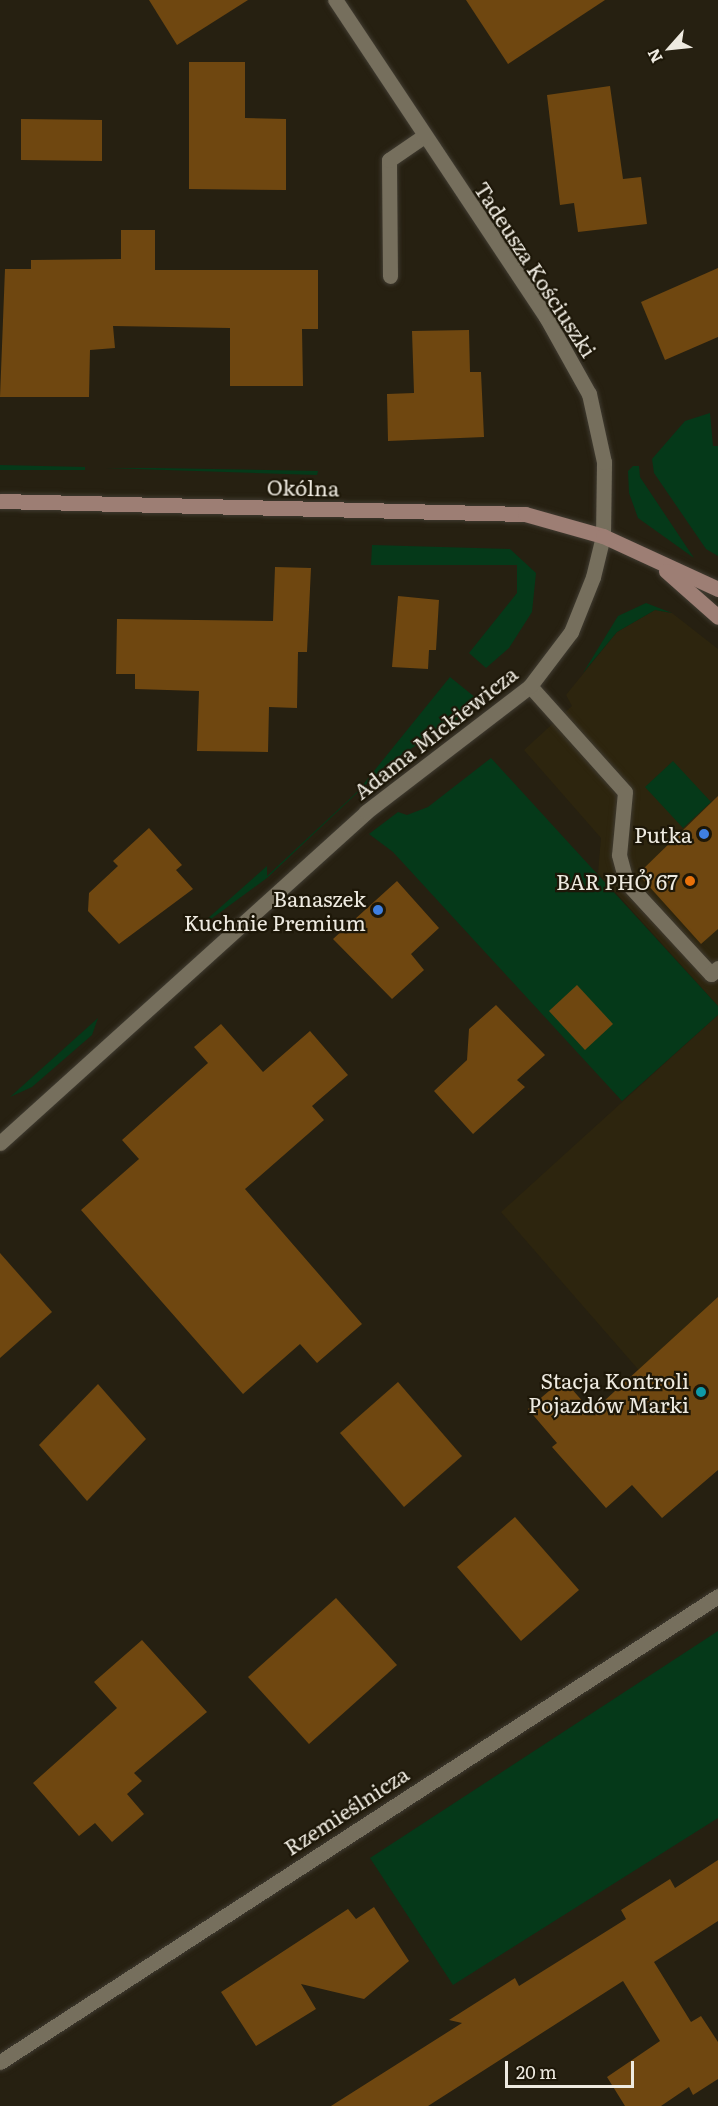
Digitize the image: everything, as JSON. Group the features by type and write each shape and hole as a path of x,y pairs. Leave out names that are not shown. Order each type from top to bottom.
{"street":[{"name":"Tadeusza Kościuszki","path":"335,0 546,318 590,394 604,462 603,536"},
{"path":"390,276 389,160 424,136"},
{"name":"Okólna","path":"0,501 525,514 603,536"},
{"path":"603,536 718,589"},
{"name":"Adama Mickiewicza","path":"0,1143 382,798 530,686 571,632 603,536"},
{"path":"654,561 718,617"},
{"path":"530,686 625,792 619,855 626,882 711,975 718,968"},
{"name":"Rzemieślnicza","path":"0,2062 718,1596"}],"shaded area":[{"path":"655,610 672,613 718,649 718,1006 598,873 601,838 524,750 572,706 566,695 617,632"},
{"path":"718,1015 718,1461 501,1212"}],"green space":[{"path":"710,413 713,446 718,446 718,556 706,549 654,473 652,459 685,421"},
{"path":"0,465 85,467 85,470 0,470"},
{"path":"633,466 639,466 640,477 694,558 638,518 629,493 628,471"},
{"path":"106,468 156,468 318,471 317,475"},
{"path":"372,545 510,549 536,573 532,612 509,648 486,668 469,653 517,593 517,565 371,565"},
{"path":"646,603 672,613 655,610 617,632 583,673 618,616"},
{"path":"450,677 476,698 472,710 390,762 267,878 188,936 267,866 267,876 357,792"},
{"path":"491,758 718,1006 718,1015 622,1101 393,852 369,834 398,812 407,815 428,807"},
{"path":"673,761 711,802 683,828 645,787"},
{"path":"98,1018 92,1035 32,1087 10,1097"},
{"path":"718,1631 718,1818 453,1985 370,1858"}],"building":[{"path":"149,0 248,0 177,45"},
{"path":"466,0 605,0 508,64"},
{"path":"189,62 245,62 245,118 286,119 286,190 189,189"},
{"path":"610,86 623,179 641,177 647,224 578,232 574,203 560,205 547,95"},
{"path":"21,119 102,120 102,161 21,160"},
{"path":"121,230 155,230 155,270 318,270 318,329 302,329 303,386 230,386 230,328 113,326 115,348 90,350 89,397 0,397 5,269 31,269 31,260 121,259"},
{"path":"718,268 718,337 665,360 641,302"},
{"path":"469,330 470,372 481,372 484,437 388,441 387,394 414,393 412,331"},
{"path":"275,567 311,568 307,652 298,652 297,708 269,707 268,752 197,751 199,691 135,689 135,674 116,674 117,619 273,621"},
{"path":"398,596 439,600 436,650 429,650 428,669 392,667"},
{"path":"718,796 718,929 701,944 638,874"},
{"path":"149,828 182,865 176,870 193,889 119,944 88,911 89,893 118,866 113,861"},
{"path":"397,881 439,928 411,954 424,970 392,999 333,939"},
{"path":"577,985 613,1024 585,1050 549,1011"},
{"path":"496,1005 545,1055 517,1080 525,1087 473,1134 434,1091 467,1060 469,1029"},
{"path":"221,1024 263,1072 310,1031 348,1075 312,1106 324,1120 245,1189 362,1324 317,1363 300,1344 243,1394 81,1210 139,1159 122,1140 208,1063 194,1047"},
{"path":"0,1253 52,1312 0,1358"},
{"path":"718,1297 718,1470 662,1518 632,1485 606,1508 552,1447 557,1443 528,1409 563,1379 592,1412"},
{"path":"398,1382 462,1456 404,1507 340,1433"},
{"path":"98,1384 146,1439 87,1501 39,1445"},
{"path":"515,1517 579,1590 521,1641 457,1567"},
{"path":"336,1598 397,1665 309,1744 248,1677"},
{"path":"142,1640 207,1712 134,1773 142,1781 127,1794 144,1814 112,1842 95,1823 79,1836 33,1783 117,1708 94,1682"},
{"path":"718,1860 718,1921 654,1962 691,2022 701,2016 718,2042 718,2079 693,2095 689,2087 661,2106 625,2106 607,2077 660,2041 623,1981 428,2106 331,2106 462,2023 449,2020 515,1978 519,1986 626,1919 621,1910 670,1879 675,1888"},
{"path":"374,1907 409,1961 364,1999 301,1984 316,2009 256,2046 221,1992 348,1909 356,1919"}],"place":[{"name":"Putka","path":"704,834"},
{"name":"BAR PHỞ 67","path":"690,881"},
{"name":"Banaszek Kuchnie Premium","path":"378,910"},
{"name":"Stacja Kontroli Pojazdów Marki","path":"701,1392"}]}
